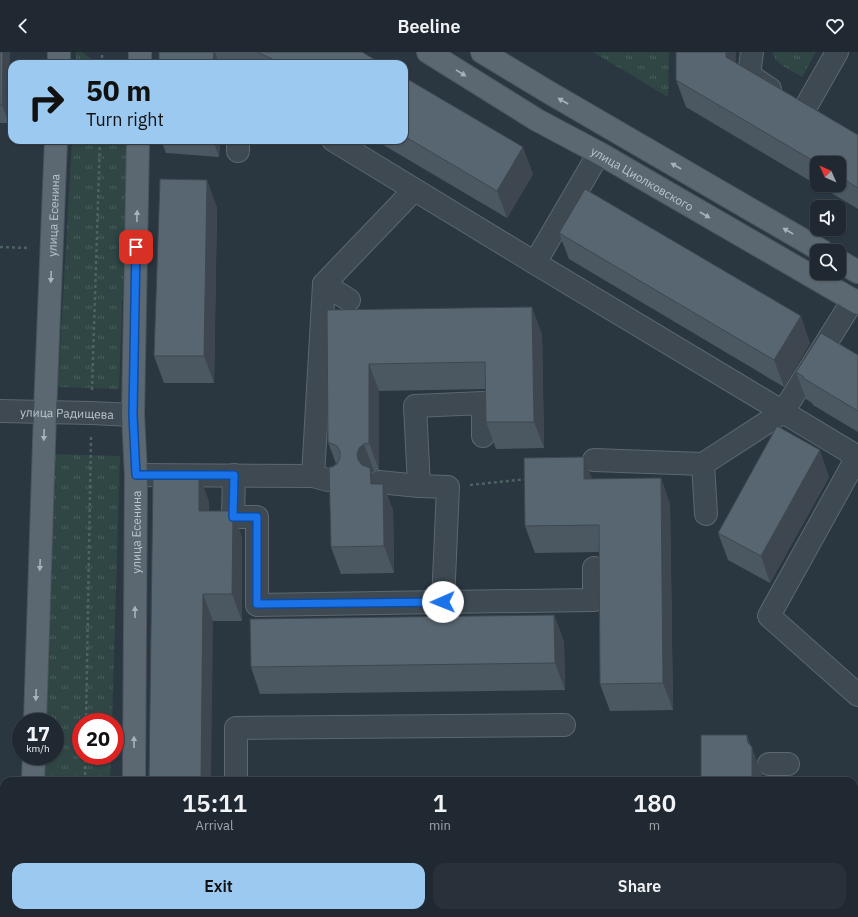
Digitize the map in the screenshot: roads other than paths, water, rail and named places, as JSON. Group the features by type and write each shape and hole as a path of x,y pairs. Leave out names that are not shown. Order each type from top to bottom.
{"main road":[{"name":"улица Циолковского","path":"428,52 537,120 599,153 855,302"},
{"path":"482,52 810,244"},
{"name":"улица Есенина","path":"35,713 56,144"},
{"name":"улица Есенина","path":"134,777 136,475 133,415 138,144"},
{"path":"846,265 858,272"},
{"path":"33,777 34,765"}],"street":[{"path":"752,52 748,75 811,113 837,52"},
{"path":"339,144 857,457 769,616 858,695"},
{"path":"535,263 599,153"},
{"path":"313,476 324,284 414,190"},
{"path":"324,284 349,300"},
{"path":"594,460 703,464 783,412 855,302"},
{"path":"419,486 415,406 483,403 483,436"},
{"name":"улица Радищева","path":"0,411 133,415"},
{"path":"703,464 706,514"},
{"path":"136,475 313,476 338,482"},
{"path":"234,475 233,517 257,517 257,604 594,600 594,568"},
{"path":"379,482 448,487 443,602"},
{"path":"236,777 236,728 564,725"}]}
